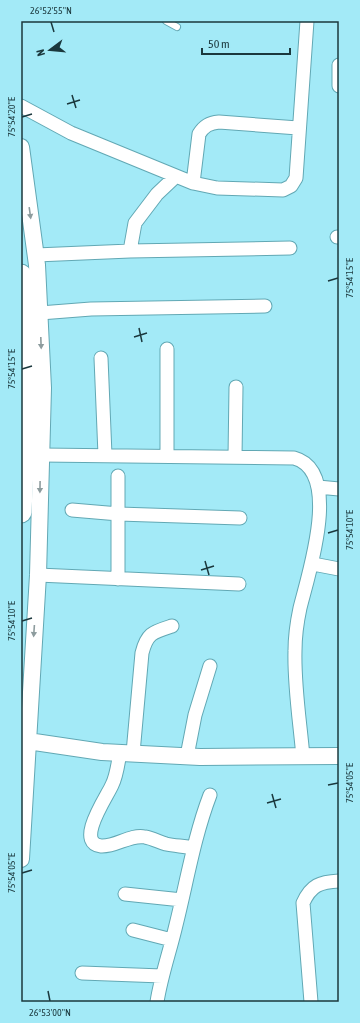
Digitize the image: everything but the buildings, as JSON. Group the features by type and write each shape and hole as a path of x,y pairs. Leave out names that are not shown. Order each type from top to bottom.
{"highway":[{"path":"21,275 27,383 21,512"}],"street":[{"path":"21,106 71,133 193,183 217,188 269,191 283,190 291,186 296,178 298,128 307,21"},
{"path":"339,65 339,86"},
{"path":"193,183 199,134 202,128 210,123 219,122 298,128"},
{"path":"21,147 36,255 43,388 38,575 24,740 21,859"},
{"path":"130,251 135,223 157,194 176,177"},
{"path":"36,255 130,251 290,248"},
{"path":"40,313 91,309 265,306"},
{"path":"166,349 167,456"},
{"path":"101,358 105,456"},
{"path":"235,457 236,387"},
{"path":"41,455 294,458 303,460 308,464 314,474 318,487 320,509 313,564 300,608 295,651 303,757"},
{"path":"118,476 118,578"},
{"path":"318,487 339,489"},
{"path":"72,510 119,514 240,518"},
{"path":"313,564 339,568"},
{"path":"38,575 240,584"},
{"path":"172,626 152,632 145,642 126,753 112,786 95,817 91,838 93,843 96,845 112,845 137,837 145,837 168,844 193,848"},
{"path":"194,756 195,715 210,666"},
{"path":"24,740 102,752 278,758 339,756"},
{"path":"157,1002 193,848 210,795"},
{"path":"311,1002 304,903 308,892 316,885 339,881"},
{"path":"125,894 182,900"},
{"path":"133,930 172,940"},
{"path":"82,973 162,976"}],"lane":[{"path":"166,21 177,27"}]}
